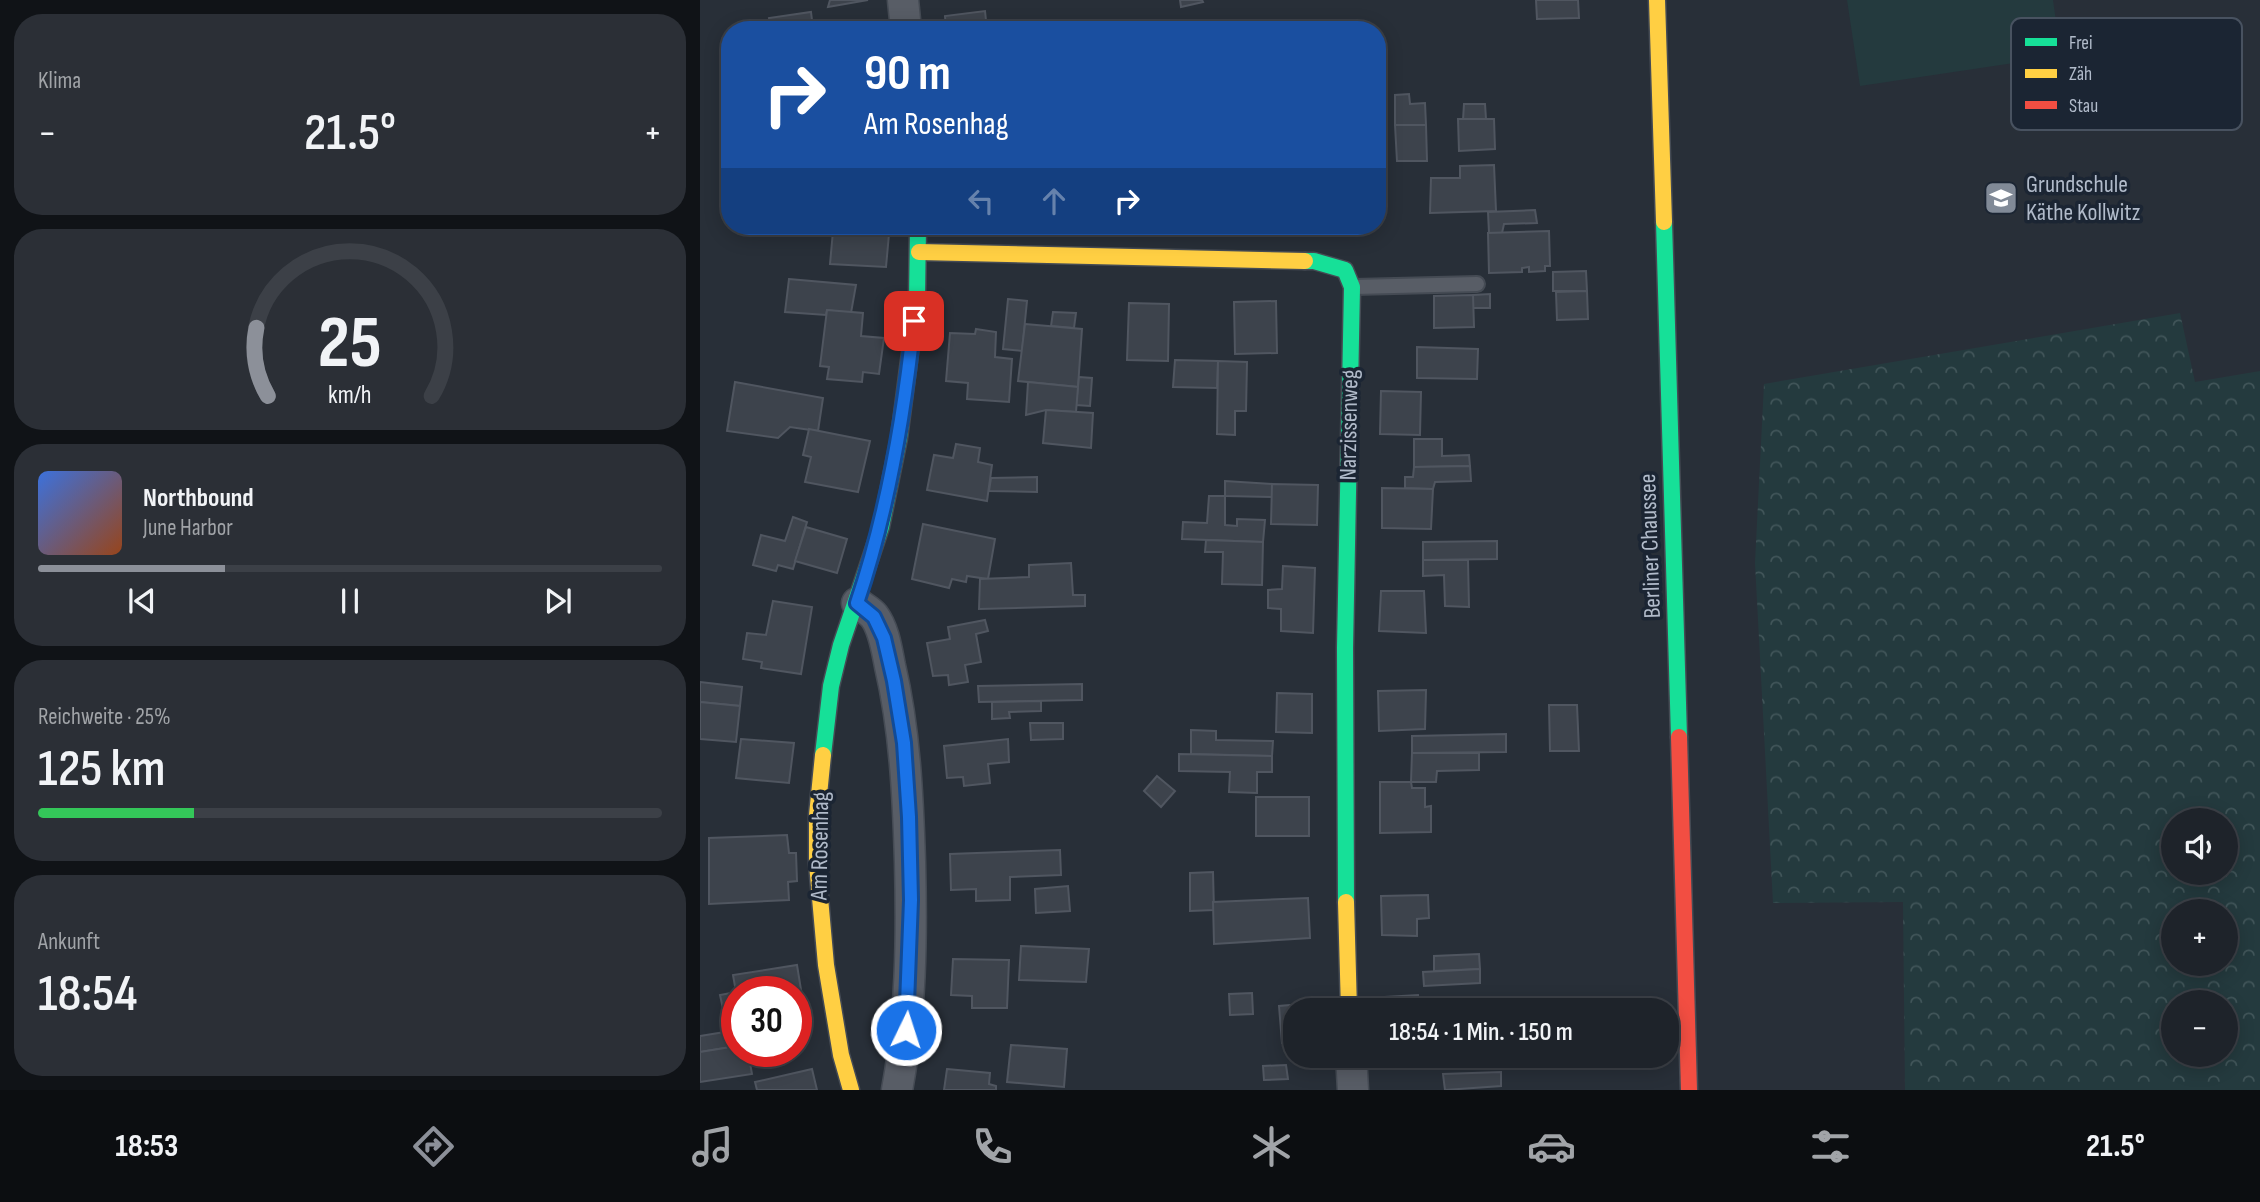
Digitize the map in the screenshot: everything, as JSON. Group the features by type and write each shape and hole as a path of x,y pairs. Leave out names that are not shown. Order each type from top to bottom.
{"street":[{"path":"902,0 905,21"},
{"name":"Berliner Chaussee","path":"1657,0 1689,1090"},
{"name":"Am Rosenhag","path":"851,1090 841,1055 825,965 817,815 831,686 841,645 881,527 898,438 910,364 919,252 918,235"},
{"path":"919,252 1314,261 1345,270 1353,287"},
{"name":"Narzissenweg","path":"1349,998 1345,891 1344,646 1353,287"},
{"path":"857,603 874,617 884,638 904,743 911,900 908,1008 897,1090"},
{"path":"1352,1068 1353,1090"}],"lane":[{"path":"1353,287 1477,284"}],"green space":[{"path":"1847,0 2053,0 2056,18 2011,18 2011,63 1860,86"},
{"path":"2180,313 2195,382 2260,371 2260,1090 1905,1090 1903,902 1773,903 1755,563 1764,384"}],"building":[{"path":"830,0 868,0 828,7"},
{"path":"1180,0 1202,0 1203,2 1181,7"},
{"path":"1536,0 1578,0 1579,18 1537,19"},
{"path":"985,11 986,21 945,21 945,16"},
{"path":"811,12 812,21 770,21 769,18"},
{"path":"1409,94 1410,104 1425,103 1426,125 1395,125 1395,95"},
{"path":"1464,104 1485,104 1486,119 1463,120"},
{"path":"1458,119 1494,119 1495,149 1459,151"},
{"path":"1395,125 1426,125 1427,161 1397,161"},
{"path":"1494,165 1496,211 1430,213 1431,178 1460,178 1460,166"},
{"path":"1535,210 1537,223 1504,224 1502,233 1489,233 1488,212"},
{"path":"1549,231 1550,266 1545,266 1545,271 1529,272 1529,267 1522,268 1522,272 1489,273 1488,233"},
{"path":"833,235 889,235 886,267 830,264"},
{"path":"1586,271 1587,291 1553,291 1553,272"},
{"path":"789,279 856,285 851,313 827,310 826,315 785,312"},
{"path":"1587,291 1588,319 1557,320 1556,292"},
{"path":"1490,294 1490,308 1473,308 1473,295"},
{"path":"1473,295 1474,327 1434,328 1434,296"},
{"path":"1008,299 1027,301 1022,351 1003,349"},
{"path":"1276,301 1277,353 1235,354 1234,302"},
{"path":"1129,303 1169,304 1168,361 1127,360"},
{"path":"827,310 863,313 861,336 884,338 879,374 863,372 862,382 827,379 829,367 820,366"},
{"path":"1053,312 1076,313 1074,328 1051,326"},
{"path":"1025,324 1082,329 1078,387 1018,381"},
{"path":"976,329 996,332 995,357 1012,359 1009,402 967,399 968,383 946,381 950,333 975,334"},
{"path":"1417,347 1478,349 1477,379 1417,378"},
{"path":"1175,360 1218,361 1217,388 1173,387"},
{"path":"1218,361 1247,362 1246,411 1235,411 1235,435 1217,434"},
{"path":"1079,377 1092,378 1090,406 1076,405"},
{"path":"735,382 823,398 818,431 790,427 778,438 727,431"},
{"path":"1028,382 1078,387 1076,412 1046,410 1026,415"},
{"path":"1381,391 1421,392 1420,435 1380,434"},
{"path":"1046,410 1093,413 1091,448 1043,443"},
{"path":"809,429 870,441 858,492 805,482 811,457 803,455"},
{"path":"1414,439 1442,439 1442,456 1469,455 1470,466 1414,467"},
{"path":"956,444 980,448 978,462 992,465 987,501 927,490 934,455 953,458"},
{"path":"1470,466 1471,481 1435,482 1433,489 1405,488 1405,477 1413,477 1414,467"},
{"path":"1037,477 1037,492 989,491 991,478"},
{"path":"1225,481 1272,484 1272,497 1225,496"},
{"path":"1272,484 1318,485 1317,525 1271,524"},
{"path":"1382,488 1433,489 1431,529 1382,528"},
{"path":"1209,496 1225,496 1225,525 1237,526 1237,519 1265,520 1263,542 1182,539 1183,522 1207,523"},
{"path":"793,517 807,522 793,569 778,565 776,571 753,565 761,535 785,541"},
{"path":"923,524 995,539 988,579 967,576 966,582 952,579 949,588 912,579"},
{"path":"806,527 847,539 837,573 795,561"},
{"path":"1206,540 1263,542 1262,585 1222,584 1223,552 1205,552"},
{"path":"1497,541 1497,559 1423,560 1423,542"},
{"path":"1423,560 1468,560 1469,607 1445,606 1444,575 1423,576"},
{"path":"1071,563 1073,595 1085,595 1085,606 979,609 980,579 1029,577 1029,565"},
{"path":"1283,566 1315,568 1313,633 1281,631 1281,609 1268,608 1268,590 1282,589"},
{"path":"1381,591 1424,591 1426,633 1379,631"},
{"path":"773,601 812,607 801,674 761,668 762,662 743,659 747,633 766,635"},
{"path":"985,620 988,631 976,634 981,662 965,665 968,682 949,685 948,675 933,676 927,643 950,639 948,627"},
{"path":"700,682 742,687 740,706 700,702"},
{"path":"1082,684 1082,700 979,702 978,686"},
{"path":"1426,690 1425,729 1379,731 1378,691"},
{"path":"1277,693 1312,694 1312,733 1276,732"},
{"path":"1041,701 1041,711 1009,712 1010,718 992,719 992,702"},
{"path":"700,702 740,706 736,742 700,739"},
{"path":"1549,705 1577,705 1579,751 1550,751"},
{"path":"1030,723 1063,723 1063,739 1031,740"},
{"path":"1191,730 1216,731 1216,740 1273,741 1272,756 1191,754"},
{"path":"1506,734 1506,752 1412,753 1412,736"},
{"path":"741,739 794,743 789,783 736,778"},
{"path":"1008,739 1009,762 988,764 990,783 964,786 963,777 947,778 944,746"},
{"path":"1412,753 1479,753 1479,770 1437,771 1436,782 1411,782"},
{"path":"1179,754 1272,756 1272,772 1257,772 1257,793 1229,792 1230,772 1179,771"},
{"path":"1157,776 1175,791 1161,807 1144,791"},
{"path":"1380,782 1411,782 1412,788 1425,788 1425,807 1431,806 1431,832 1380,833"},
{"path":"1256,797 1309,797 1309,836 1256,836"},
{"path":"787,835 789,853 796,853 797,881 788,882 789,900 709,904 709,838"},
{"path":"1060,850 1061,875 1010,877 1010,900 976,901 976,889 951,890 950,854"},
{"path":"1213,872 1214,910 1190,911 1190,873"},
{"path":"1068,886 1070,911 1036,913 1035,889"},
{"path":"1428,895 1429,918 1417,919 1417,936 1382,935 1381,896"},
{"path":"1308,898 1310,938 1214,944 1213,902"},
{"path":"1021,946 1089,949 1086,982 1019,980"},
{"path":"1479,954 1480,969 1434,971 1434,956"},
{"path":"953,959 1009,960 1007,1008 972,1008 972,996 951,995"},
{"path":"797,965 799,976 733,976"},
{"path":"1480,969 1480,983 1424,986 1423,972"},
{"path":"1252,993 1253,1014 1230,1015 1229,994"},
{"path":"1418,995 1418,998 1385,998"},
{"path":"1279,1006 1283,1006 1283,1043 1282,1043"},
{"path":"721,1033 721,1049 700,1052 700,1036"},
{"path":"1011,1045 1067,1049 1064,1087 1007,1082"},
{"path":"721,1049 721,1067 751,1067 752,1074 700,1082 700,1052"},
{"path":"1283,1065 1283,1068 1286,1068 1288,1079 1264,1080 1263,1066"},
{"path":"812,1069 817,1090 757,1090 755,1082"},
{"path":"947,1069 990,1073 989,1084 996,1086 996,1090 944,1090"},
{"path":"1501,1072 1501,1086 1445,1090 1443,1074"}],"traffic: fast":[{"path":"1664,222 1679,737"},
{"path":"823,755 831,686 841,645 881,527 899,438 917,299 918,235"},
{"path":"1305,261 1345,270 1352,287 1345,648 1346,902"}],"traffic: slow":[{"path":"1657,0 1664,222"},
{"path":"919,252 1305,261"},
{"path":"823,755 817,815 817,864 826,965 841,1055 851,1090"},
{"path":"1346,902 1349,998"}],"traffic: jam":[{"path":"1679,737 1689,1090"}],"place":[{"name":"Grundschule Käthe Kollwitz","path":"2001,198"}],"route":[{"path":"906,1030 911,900 904,743 884,638 874,617 857,603 881,527 910,364 914,321"}]}
